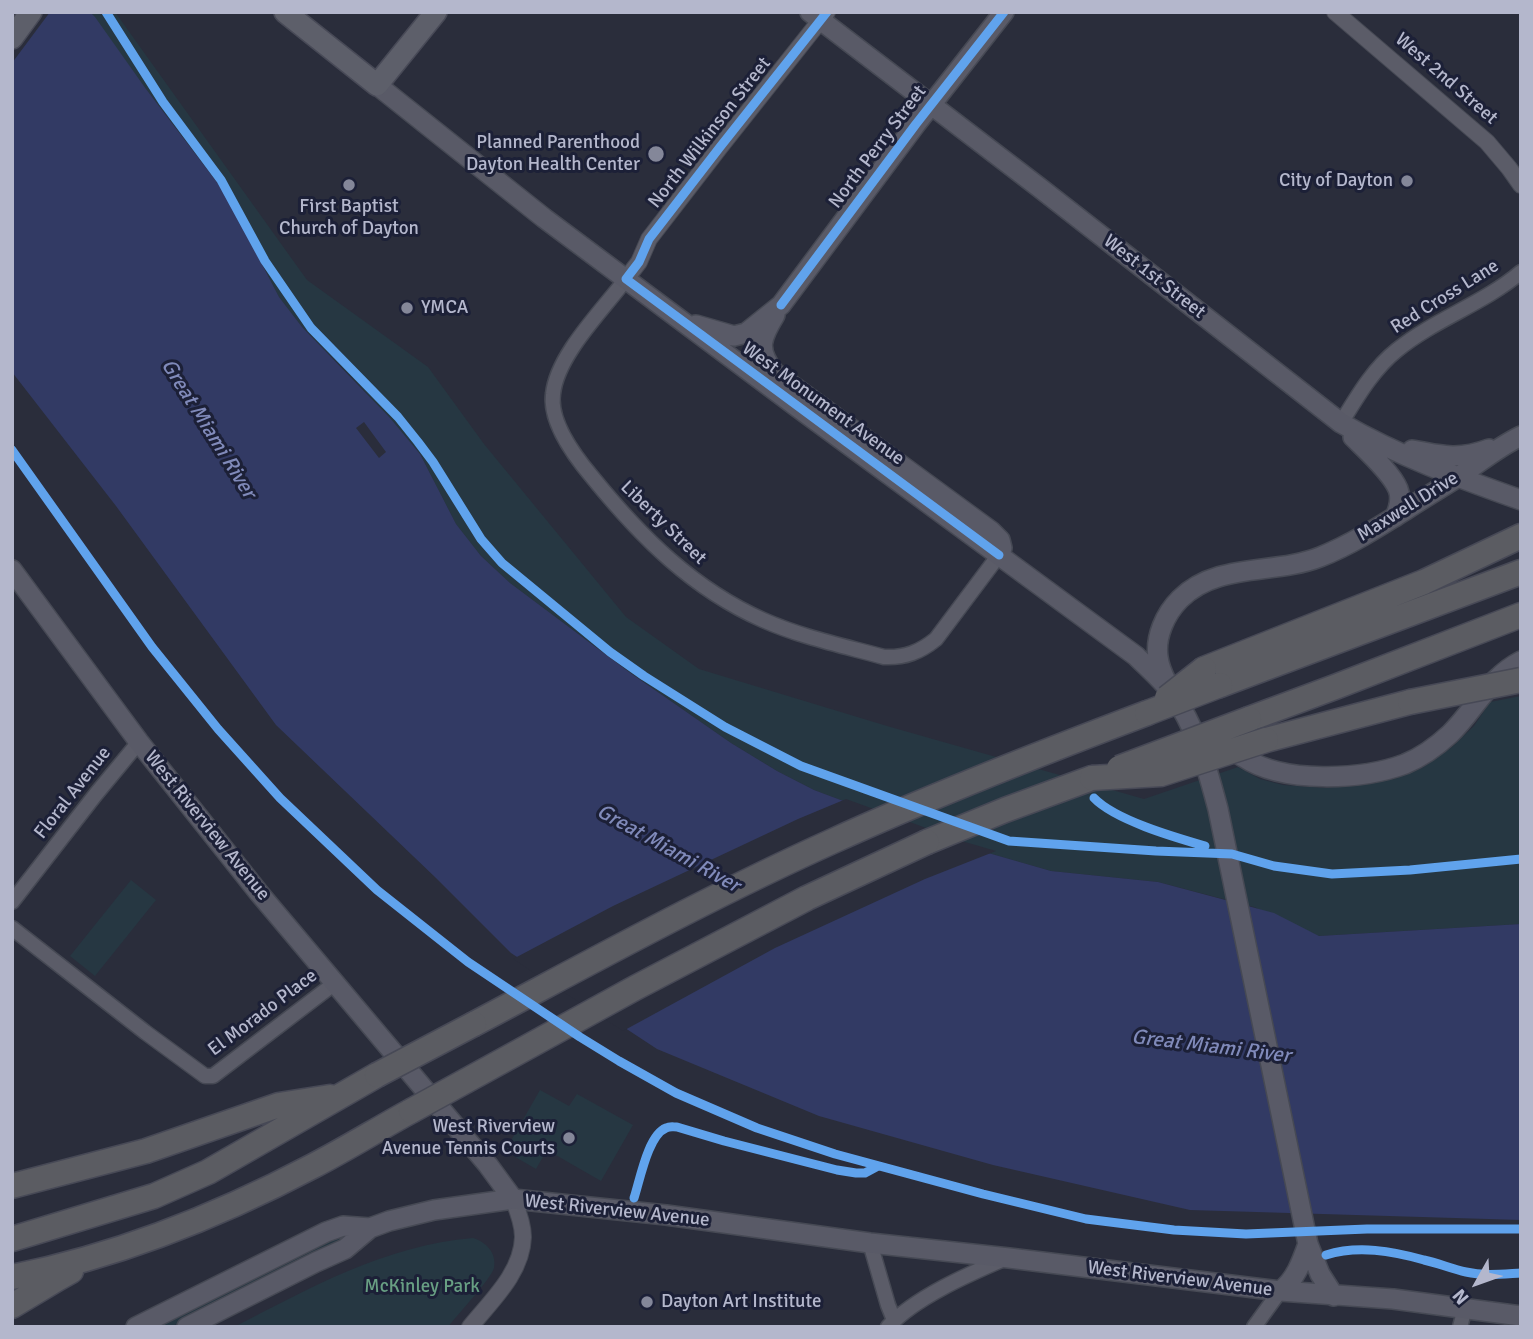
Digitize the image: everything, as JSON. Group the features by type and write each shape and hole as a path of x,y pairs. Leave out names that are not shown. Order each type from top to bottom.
{"highway":[{"path":"12,1240 154,1196 208,1172 377,1075 659,926 831,842 954,788 1147,713 1212,677 1513,540"},
{"path":"1212,677 1521,572"},
{"path":"12,1277 96,1257 207,1217 313,1166 635,988 807,898 927,842 1521,615"},
{"path":"1092,778 1161,774 1265,740 1410,702 1521,680"},
{"path":"12,1186 146,1151 279,1105 329,1097 351,1090"},
{"path":"12,1306 96,1257"}],"main road":[{"path":"12,38 31,12"},
{"name":"West Monument Avenue","path":"285,12 534,210 1136,656 1170,692 1195,733 1206,761 1308,1244 1320,1275 1335,1296"},
{"path":"377,85 436,12"},
{"name":"North Perry Street","path":"681,320 734,337 746,333 780,305 1004,12"},
{"name":"West 1st Street","path":"819,15 1341,423 1403,456 1521,500"},
{"path":"780,305 762,341 762,352 774,372 991,531 1000,540 1002,548 999,555"},
{"path":"1341,423 1377,462 1398,490 1400,498 1395,517"},
{"path":"1367,439 1449,457 1468,456 1514,439"},
{"name":"Maxwell Drive","path":"1170,692 1158,657 1158,642 1170,611 1192,589 1217,577 1288,565 1339,549 1395,517 1514,439"},
{"name":"West Riverview Avenue","path":"12,570 139,742 259,893 488,1165 513,1199 666,1215 1280,1291 1393,1298 1462,1317 1521,1316"},
{"path":"1170,692 1244,759 1291,775 1345,775 1380,771 1408,763 1430,750 1468,716 1494,680 1521,661"},
{"path":"187,1327 345,1249 370,1228 434,1210 513,1199"},
{"path":"136,1327 326,1232 343,1226 370,1228"},
{"path":"1280,1291 1296,1273 1308,1244"}],"street":[{"name":"West 2nd Street","path":"1335,12 1487,142 1521,185"},
{"name":"North Wilkinson Street","path":"552,404 557,375 565,358 639,262 649,239 819,15"},
{"name":"Red Cross Lane","path":"1341,423 1367,383 1396,351 1421,332 1492,293 1521,272"},
{"name":"Liberty Street","path":"552,404 567,443 578,460 645,537 705,588 756,617 801,635 884,657 908,656 925,649 936,639 999,555"},
{"name":"Floral Avenue","path":"12,902 139,742"},
{"name":"El Morado Place","path":"12,928 205,1076 213,1076 335,983"},
{"path":"470,1327 512,1275 518,1263 523,1229 513,1199"},
{"path":"870,1242 891,1324 936,1292 971,1273 1009,1258"},
{"path":"1254,1327 1280,1291"}],"green space":[{"path":"90,12 115,12 307,280 428,367 484,444 626,617 699,669 1144,799 1238,767 1260,779 1283,785 1326,788 1394,779 1422,768 1452,747 1474,726 1490,702 1521,696 1521,924 1319,936 1254,907 1158,882 1051,871 964,846 814,790 731,743 629,672 510,583 481,556 456,524 420,454 358,384 302,327 279,297 227,197"},
{"path":"131,880 156,900 95,976 70,956"},
{"name":"West Riverview Avenue Tennis Courts","path":"540,1090 569,1106 577,1094 633,1125 601,1181 547,1150 536,1169 505,1151"},
{"path":"342,1234 346,1238 171,1327 153,1327"},
{"name":"McKinley Park","path":"473,1238 490,1249 494,1268 448,1327 234,1327 349,1270 410,1249"}],"water":[{"name":"Great Miami River","path":"12,12 90,12 95,17 227,197 279,297 302,327 390,418 420,454 456,524 481,556 510,583 629,672 731,743 777,771 814,790 964,846 1051,871 1158,882 1274,913 1319,936 1521,924 1521,1220 1190,1210 993,1165 819,1116 657,1049 511,953 276,725 116,506 12,372"}],"pier":[{"path":"12,12 50,12 12,63"},
{"path":"364,422 386,452 379,458 356,428"},
{"path":"846,799 996,851 925,879 775,948 623,1031 513,959 613,906"}],"cycle path":[{"path":"106,12 163,102 221,180 265,261 311,328 398,417 433,462 481,539 502,563 610,652 725,727 801,766 1009,841 1232,854 1274,866 1332,874 1410,870 1521,859"},
{"path":"827,12 649,239 639,262 626,279 999,555"},
{"path":"781,305 916,124 1004,12"},
{"path":"12,450 152,647 218,729 280,798 377,890 468,962 580,1037 676,1093 757,1128 835,1154 1086,1219 1174,1230 1246,1234 1367,1229 1521,1229"},
{"path":"1094,798 1116,814 1162,833 1205,846"},
{"path":"634,1198 654,1139 670,1127 837,1170 865,1173 878,1166"},
{"path":"1326,1255 1350,1250 1375,1250 1473,1273 1521,1273"}],"place":[{"name":"Planned Parenthood Dayton Health Center","path":"656,154"},
{"name":"City of Dayton","path":"1407,181"},
{"name":"First Baptist Church of Dayton","path":"349,185"},
{"name":"YMCA","path":"407,308"},
{"name":"West Riverview Avenue Tennis Courts","path":"569,1138"},
{"name":"Dayton Art Institute","path":"647,1302"}]}
